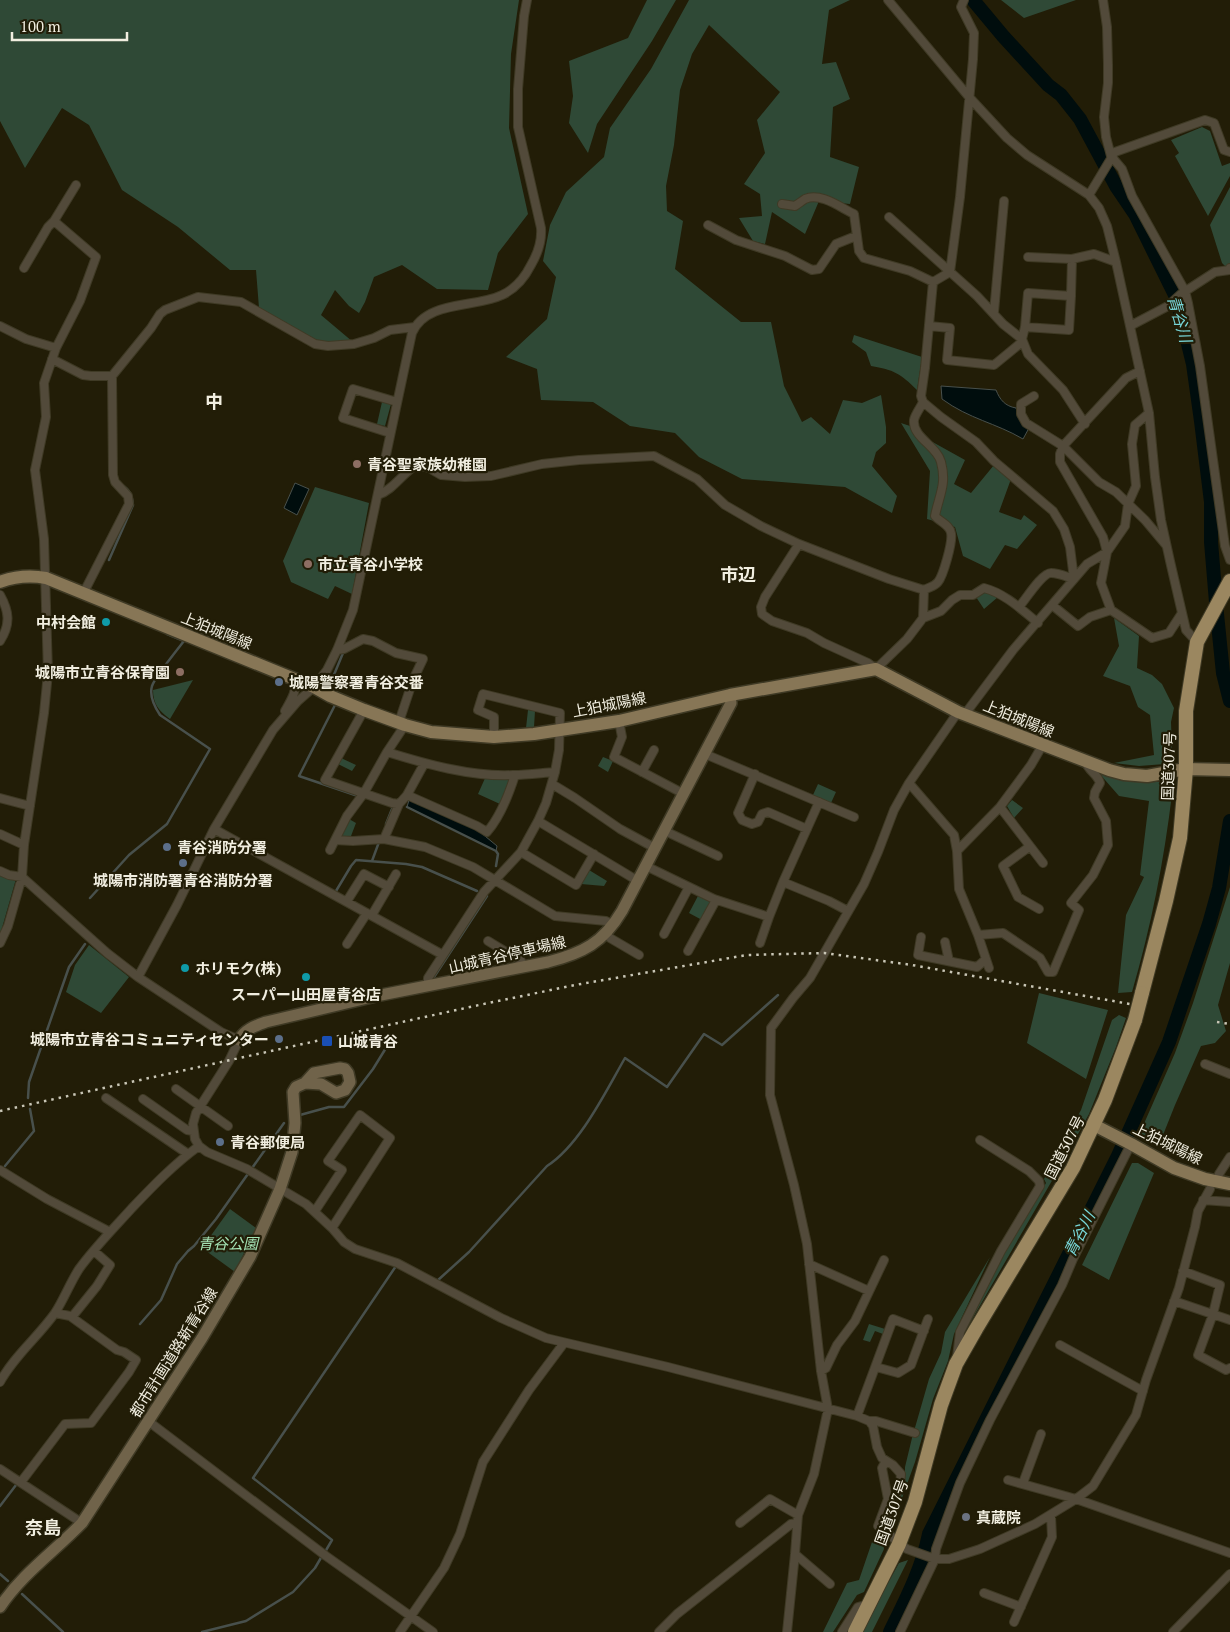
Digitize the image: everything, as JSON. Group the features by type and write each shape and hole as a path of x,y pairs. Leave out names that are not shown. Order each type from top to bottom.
{"highway":[{"name":"国道307号","path":"855,1632 903,1546 941,1405 956,1364 1073,1168 1094,1125 1135,1020 1166,902 1180,838 1186,769 1186,710 1197,642 1230,581"}],"main road":[{"name":"上狛城陽線","path":"0,582 30,575 46,578 314,687 364,710 432,732 494,737 534,734 619,721 730,695 876,670 961,713 1042,746 1109,770 1136,776 1148,776 1186,769 1227,770"},
{"name":"山城青谷停車場線","path":"239,1040 250,1028 266,1022 376,996 571,956 586,948 609,929 638,881 731,703 730,695"},
{"name":"都市計画道路新青谷線","path":"0,1606 17,1584 62,1544 82,1523 202,1338 250,1256 280,1189 292,1152 294,1134 293,1092 296,1087 305,1083"},
{"name":"上狛城陽線","path":"1094,1125 1174,1168 1205,1179 1230,1184"}],"street":[{"path":"84,592 129,504 128,496 115,482 113,475 112,376 165,310 198,297 241,302 315,344 328,346 354,344 374,338 390,330 415,327 435,312 500,296 510,291 526,274 542,238 518,127 518,89 524,16 528,0"},
{"path":"888,0 969,97 1007,138 1027,156 1089,195 1099,208 1107,226 1116,262 1149,413 1161,520 1186,630 1197,642"},
{"path":"1103,0 1107,27 1108,65 1104,117 1110,159 1122,169 1132,196 1188,303 1200,366 1225,546 1230,560"},
{"path":"950,272 960,197 973,66 974,32 961,7 963,1"},
{"path":"1089,195 1115,152 1205,120 1214,123 1224,150 1230,152"},
{"path":"24,268 76,185"},
{"path":"782,204 795,206 805,199 822,198 854,214 859,251 864,258 904,270 933,282"},
{"path":"994,312 1004,201"},
{"path":"889,217 994,312 1003,324 1022,341 1028,354 1062,390 1085,424"},
{"path":"0,943 8,926 22,877 24,845 44,713 48,673 44,539 35,470 46,417 44,383 56,348 80,301 96,256 54,221"},
{"path":"708,225 736,240 785,256 812,270 819,269 836,244 856,236"},
{"path":"1028,257 1072,259 1094,254 1116,262"},
{"path":"1025,328 1070,330 1072,259"},
{"path":"1130,326 1168,306 1183,293 1215,272 1230,270 1230,268"},
{"path":"933,282 950,272"},
{"path":"933,282 920,396 923,402 976,442 994,461 1053,511 1064,529 1070,547 1074,579"},
{"path":"929,326 950,328 947,360 994,365 1022,341 1028,292 1071,296"},
{"path":"0,326 26,339 56,348"},
{"path":"281,719 314,687 326,670 337,650 352,610 415,327"},
{"path":"52,359 83,375 112,376"},
{"path":"1107,552 1103,537 1060,462 1060,454 1062,446 1085,424 1126,378 1140,371"},
{"path":"390,434 343,418 353,389 397,402"},
{"path":"1034,396 1021,404 1021,414 1026,423 1062,446 1099,482 1116,492 1145,520 1167,546"},
{"path":"378,494 386,492 407,471 416,465 429,468 441,475 465,477 491,476 542,464 654,456 697,479 725,504 762,526 799,544 889,579 924,590 935,585 940,580 950,544 951,533 947,526 936,516 944,476 940,460 933,448 915,429 914,419 923,402"},
{"path":"1149,413 1135,425 1132,444 1136,486 1128,504 1125,526 1107,552 1101,583 1111,610 1152,638 1168,633 1182,613"},
{"path":"799,544 765,597 761,607 762,614 772,621 807,633 868,663 876,670 907,638 923,618 941,611 960,595 973,595 984,588 994,591 1019,607 1038,623"},
{"path":"787,1632 796,1554 797,1519 814,1474 828,1409 821,1371 807,1244 794,1185 770,1095 771,1028 810,978 864,884 894,810 909,783 961,713 1013,650 1087,564 1107,552"},
{"path":"1019,607 1040,580 1048,573 1074,579"},
{"path":"923,618 924,590"},
{"path":"0,594 7,608 8,620 0,641"},
{"path":"1052,605 1078,626 1090,616 1111,610"},
{"path":"330,850 347,816 364,793 402,723 413,680 423,659 396,653 373,641 363,639 344,649 337,650"},
{"path":"138,977 214,829 295,693 294,679"},
{"path":"428,986 428,978 484,892 521,852 538,821 546,804 556,772 559,750 560,713 483,694 478,710 494,718 494,737"},
{"path":"364,710 325,780 399,804"},
{"path":"619,721 622,737 614,757 684,794"},
{"path":"957,851 1000,807 1031,765 1042,746"},
{"path":"642,772 654,750"},
{"path":"387,752 424,764 467,772 515,775 556,772"},
{"path":"705,754 854,816"},
{"path":"978,935 1003,933 1040,958 1048,972 1053,972 1079,910 1071,903 1093,875 1108,845 1106,821 1094,798 1100,783 1098,777 1088,770 1084,761"},
{"path":"384,839 399,804 408,795 424,764"},
{"path":"755,774 738,813 742,820 752,824 758,822 762,814 768,812 807,829"},
{"path":"408,795 487,832 494,824 515,775"},
{"path":"909,783 954,835 957,851 959,889 989,968"},
{"path":"552,784 620,829 656,848"},
{"path":"0,798 30,806"},
{"path":"760,943 769,917 819,802"},
{"path":"1000,807 1043,863"},
{"path":"538,821 638,881"},
{"path":"214,829 443,955"},
{"path":"665,831 718,856"},
{"path":"0,834 24,845"},
{"path":"335,840 384,839 425,847 473,867 555,916 606,921 610,938 639,956"},
{"path":"1029,846 1004,866 1018,897 1039,909"},
{"path":"521,852 576,885 594,854"},
{"path":"646,866 716,900 769,917"},
{"path":"0,872 22,877 107,953 138,977 221,1032 239,1040 194,1118 193,1131 199,1146 207,1152 250,1171 306,1204 316,1211 344,1242 355,1249 397,1263 501,1318 546,1338 676,1369 857,1416 869,1421 876,1421 915,1433"},
{"path":"347,901 364,874 389,887"},
{"path":"347,944 389,887 396,874"},
{"path":"784,882 829,901 848,912"},
{"path":"664,934 689,887"},
{"path":"688,951 716,900"},
{"path":"921,937 918,955 978,967 986,959"},
{"path":"488,941 521,961 524,966"},
{"path":"945,942 949,961"},
{"path":"1205,1064 1230,1074"},
{"path":"176,1089 228,1126"},
{"path":"106,1098 188,1154"},
{"path":"143,1099 187,1130 193,1131"},
{"path":"316,1211 342,1170 328,1161 360,1115 390,1138 332,1228"},
{"path":"956,1364 960,1332 1001,1251 1040,1186 1039,1181 1029,1171 980,1140"},
{"path":"900,1632 936,1549 960,1483 990,1420 1062,1285 1130,1143"},
{"path":"0,1382 21,1352 55,1313 68,1286 110,1232 156,1183 199,1146"},
{"path":"1220,1174 1229,1160"},
{"path":"0,1170 48,1199 110,1232"},
{"path":"869,1421 873,1426 877,1447 882,1458 893,1465 900,1474 900,1485 885,1523 886,1531 903,1546 932,1558 949,1559 980,1549 1036,1524 1076,1499 1093,1486 1136,1415 1183,1272 1196,1227 1198,1211 1210,1189"},
{"path":"1204,1200 1230,1202"},
{"path":"72,1317 97,1286 110,1264 94,1251"},
{"path":"821,1371 826,1368 837,1346 855,1321 884,1260"},
{"path":"809,1264 869,1291"},
{"path":"1183,1272 1220,1285 1198,1355 1226,1370 1230,1368"},
{"path":"1174,1301 1230,1320"},
{"path":"21,1482 65,1424 91,1423 136,1360 124,1352 116,1350 72,1317 55,1313"},
{"path":"857,1416 893,1318 924,1331"},
{"path":"876,1367 898,1373 911,1366 928,1319"},
{"path":"400,1632 444,1568 456,1543 483,1462 529,1390 564,1343"},
{"path":"1060,1346 1143,1391"},
{"path":"148,1421 326,1556 434,1632"},
{"path":"1022,1483 1041,1434"},
{"path":"878,1526 888,1499 882,1468 886,1461"},
{"path":"0,1469 82,1523"},
{"path":"1008,1480 1076,1499 1230,1553"},
{"path":"740,1523 770,1499 797,1519"},
{"path":"1014,1622 1052,1537 1051,1516"},
{"path":"659,1632 678,1614 797,1519"},
{"path":"796,1554 830,1584"},
{"path":"1173,1632 1230,1574"},
{"path":"984,1593 1020,1607"},
{"path":"842,1632 858,1607 869,1604"}],"green space":[{"path":"0,0 519,0 511,54 509,128 528,214 498,253 488,290 437,289 402,265 374,277 359,313 349,306 335,290 321,315 353,342 328,343 314,340 259,308 256,270 230,270 178,227 122,190 89,125 62,108 25,168 0,121"},
{"path":"647,0 676,0 652,41 597,124 588,153 569,123 573,96 569,61 628,38"},
{"path":"689,0 850,0 829,10 822,64 836,62 850,99 833,107 830,157 859,167 850,204 819,201 805,234 772,212 765,244 753,241 739,218 762,216 760,194 744,184 765,153 757,120 780,92 709,25 692,54 680,90 674,145 666,186 667,211 683,221 675,269 741,322 771,322 784,386 802,422 811,417 830,434 843,400 862,403 881,395 886,427 886,443 876,452 872,466 897,496 892,513 845,487 742,479 699,457 675,433 630,426 593,402 541,400 537,369 506,357 547,319 556,277 543,261 550,225 566,192 604,157 610,128 651,69"},
{"path":"1001,0 1076,0 1024,18"},
{"path":"1202,127 1210,131 1222,166 1230,163 1230,176 1208,216 1175,156 1179,153 1171,140"},
{"path":"1230,187 1230,271 1222,263 1210,225"},
{"path":"854,335 922,357 917,390 896,373 871,366 866,352 852,342"},
{"path":"382,402 391,404 385,426 377,424"},
{"path":"901,423 919,429 929,440 965,460 954,484 971,493 994,465 1011,479 999,512 1021,520 1024,515 1037,525 1017,549 1005,545 990,569 963,556 955,527 927,519 930,471"},
{"path":"315,487 369,503 352,594 335,586 328,599 291,582 283,561"},
{"path":"984,591 998,597 984,609 976,597"},
{"path":"1114,618 1139,636 1137,668 1152,675 1162,684 1174,708 1171,722 1172,751 1165,764 1139,766 1114,763 1154,755 1150,715 1138,707 1130,686 1103,676 1119,646"},
{"path":"193,680 170,719 157,707 153,690"},
{"path":"528,710 535,711 534,727 526,728"},
{"path":"603,757 613,761 608,772 598,766"},
{"path":"341,758 356,765 352,771 338,764"},
{"path":"1098,772 1130,781 1163,782 1172,794 1156,894 1132,992 1118,993 1126,915 1144,877 1140,875 1149,801 1119,796"},
{"path":"486,776 512,778 500,804 478,794"},
{"path":"818,784 836,792 831,803 813,795"},
{"path":"1012,800 1023,808 1014,818 1007,806"},
{"path":"349,819 356,823 351,836 343,836 342,832"},
{"path":"589,870 607,881 604,886 581,884"},
{"path":"0,873 16,879 0,935"},
{"path":"1230,887 1230,963 1218,1005 1226,1031 1215,1043 1201,1046 1159,1145 1148,1142 1139,1135 1175,1053"},
{"path":"699,894 713,901 702,920 689,913"},
{"path":"89,945 129,977 101,1013 66,992 75,965"},
{"path":"1039,993 1108,1010 1086,1079 1027,1043"},
{"path":"1119,1015 1126,1018 1089,1114 963,1335 1006,1249 1046,1183 1044,1179 1081,1110 1112,1020"},
{"path":"1132,1163 1138,1163 1154,1173 1109,1280 1082,1265"},
{"name":"青谷公園","path":"230,1209 256,1228 235,1272 202,1248"},
{"path":"990,1257 954,1334 948,1361 933,1399 915,1462 892,1526 892,1520 905,1481 905,1467 912,1438 929,1379 941,1353 945,1332"},
{"path":"869,1324 885,1329 883,1334 875,1331 870,1342 863,1340"},
{"path":"881,1528 884,1549 864,1592 857,1595 833,1632 823,1632 847,1583 859,1580 872,1542"},
{"path":"908,1560 872,1632 861,1632 899,1563"}],"shaded area":[{"path":"941,386 996,390 1003,402 1016,408 1019,417 1029,428 1023,439 952,406 942,399"},
{"path":"295,483 309,489 297,515 284,508"},
{"path":"412,799 474,827 497,846 496,851 407,807 409,800"}],"waterway":[{"name":"青谷川","path":"973,0 1048,85 1061,95 1080,119 1116,186 1135,214 1177,299 1193,364 1201,421 1211,502 1211,542 1223,673 1230,701"},
{"path":"109,560 133,505 130,493 121,484"},
{"path":"90,898 129,855 167,824 210,749 160,715 153,701 151,690 154,682 184,641 167,634"},
{"path":"337,689 333,687 331,682 343,653"},
{"path":"336,703 299,776 358,796"},
{"path":"407,807 496,851 498,854 496,866"},
{"path":"386,824 392,809"},
{"name":"青谷川","path":"890,1632 918,1572 929,1534 1117,1158 1169,1042 1209,924 1219,888 1230,821"},
{"path":"372,861 379,842"},
{"path":"336,891 356,860 422,867 477,891"},
{"path":"434,977 487,896"},
{"path":"28,1098 29,1082 69,967 85,944"},
{"path":"437,1281 469,1252 547,1166 570,1145 601,1101 625,1058 667,1087 704,1034 722,1045 778,995"},
{"path":"300,1115 329,1107 344,1107 373,1069 394,1035"},
{"path":"5,1166 34,1131 30,1109"},
{"path":"140,1324 161,1300 177,1264 216,1219 284,1123"},
{"path":"325,1552 332,1540 253,1478 396,1266"},
{"path":"0,1506 16,1485"},
{"path":"202,1632 246,1621 293,1592 315,1568 322,1556"},
{"path":"0,1574 8,1581"},
{"path":"22,1594 63,1632"}],"railway":[{"path":"0,1111 479,1005 575,985 747,955 824,953 912,965 1141,1006"},
{"path":"1217,1022 1230,1024"}],"place":[{"name":"青谷聖家族幼稚園","path":"357,464"},
{"name":"市立青谷小学校","path":"308,564"},
{"name":"中村会館","path":"106,622"},
{"name":"城陽市立青谷保育園","path":"180,672"},
{"name":"城陽警察署青谷交番","path":"279,682"},
{"name":"青谷消防分署","path":"167,847"},
{"name":"城陽市消防署青谷消防分署","path":"183,863"},
{"name":"ホリモク(株)","path":"185,968"},
{"name":"スーパー山田屋青谷店","path":"306,977"},
{"name":"城陽市立青谷コミュニティセンター","path":"279,1039"},
{"name":"山城青谷","path":"327,1041"},
{"name":"青谷郵便局","path":"220,1142"},
{"name":"真蔵院","path":"966,1517"}],"district":[{"name":"中","path":"214,401"},
{"name":"市辺","path":"738,574"},
{"name":"奈島","path":"43,1527"}]}
